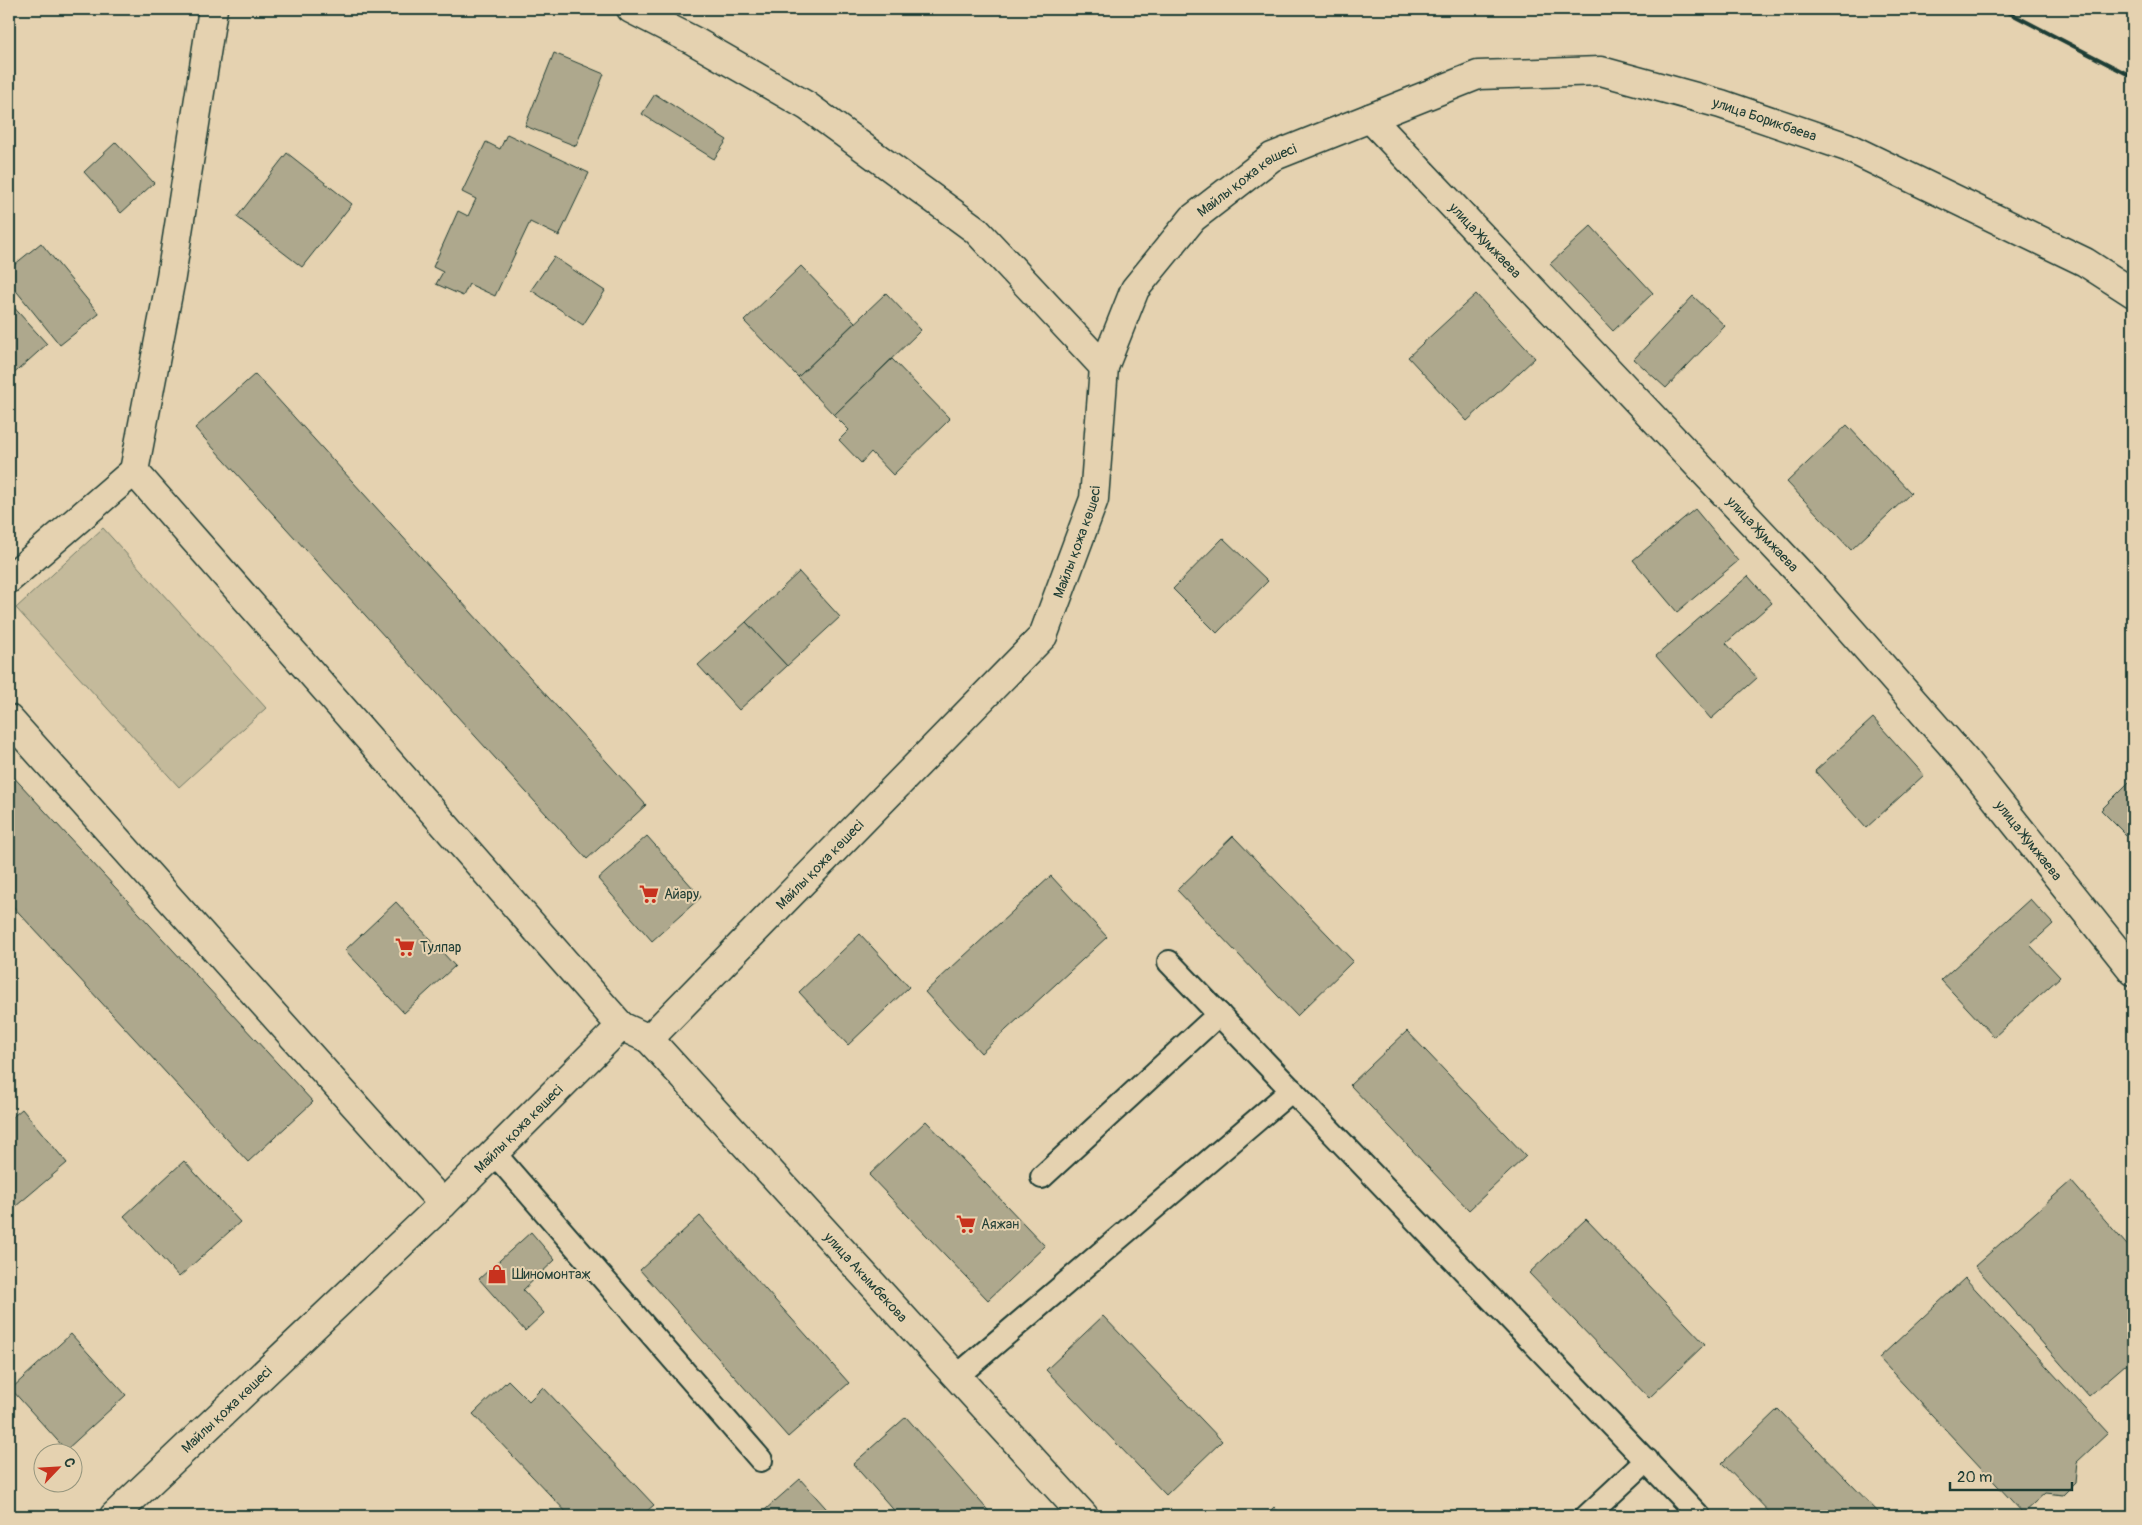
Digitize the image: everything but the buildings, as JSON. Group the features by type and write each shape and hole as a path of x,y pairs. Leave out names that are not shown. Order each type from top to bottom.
{"street":[{"path":"9,579 134,471 172,273 213,9"},
{"path":"631,9 694,41 807,106 976,230 1104,367"},
{"name":"улица Борикбаева","path":"1370,118 1478,75 1601,71 1721,104 1847,147 2085,262 2133,293"},
{"name":"Майлы қожа көшесі","path":"649,1039 1042,636 1094,499 1104,367 1134,289 1193,218 1272,157 1370,118"},
{"name":"улица Жумжаева","path":"1370,118 1812,586 1964,758 2133,971"},
{"path":"134,471 621,1026 649,1039"},
{"path":"9,719 443,1204"},
{"name":"Майлы қожа көшесі","path":"114,1516 443,1204 621,1026"},
{"name":"улица Акымбекова","path":"649,1039 1084,1516"}],"lane":[{"path":"1169,962 1699,1516"},
{"path":"1042,1177 1219,1014"},
{"path":"956,1377 1292,1090"},
{"path":"494,1153 761,1460"},
{"path":"1587,1516 1647,1460"}],"shaded area":[{"path":"103,528 266,708 179,787 16,608"}],"railway":[{"path":"2002,9 2133,77"}],"place":[{"name":"Айару","path":"649,894"},
{"name":"Тулпар","path":"405,947"},
{"name":"Аяжан","path":"966,1224"},
{"name":"Шиномонтаж","path":"497,1274"}]}
